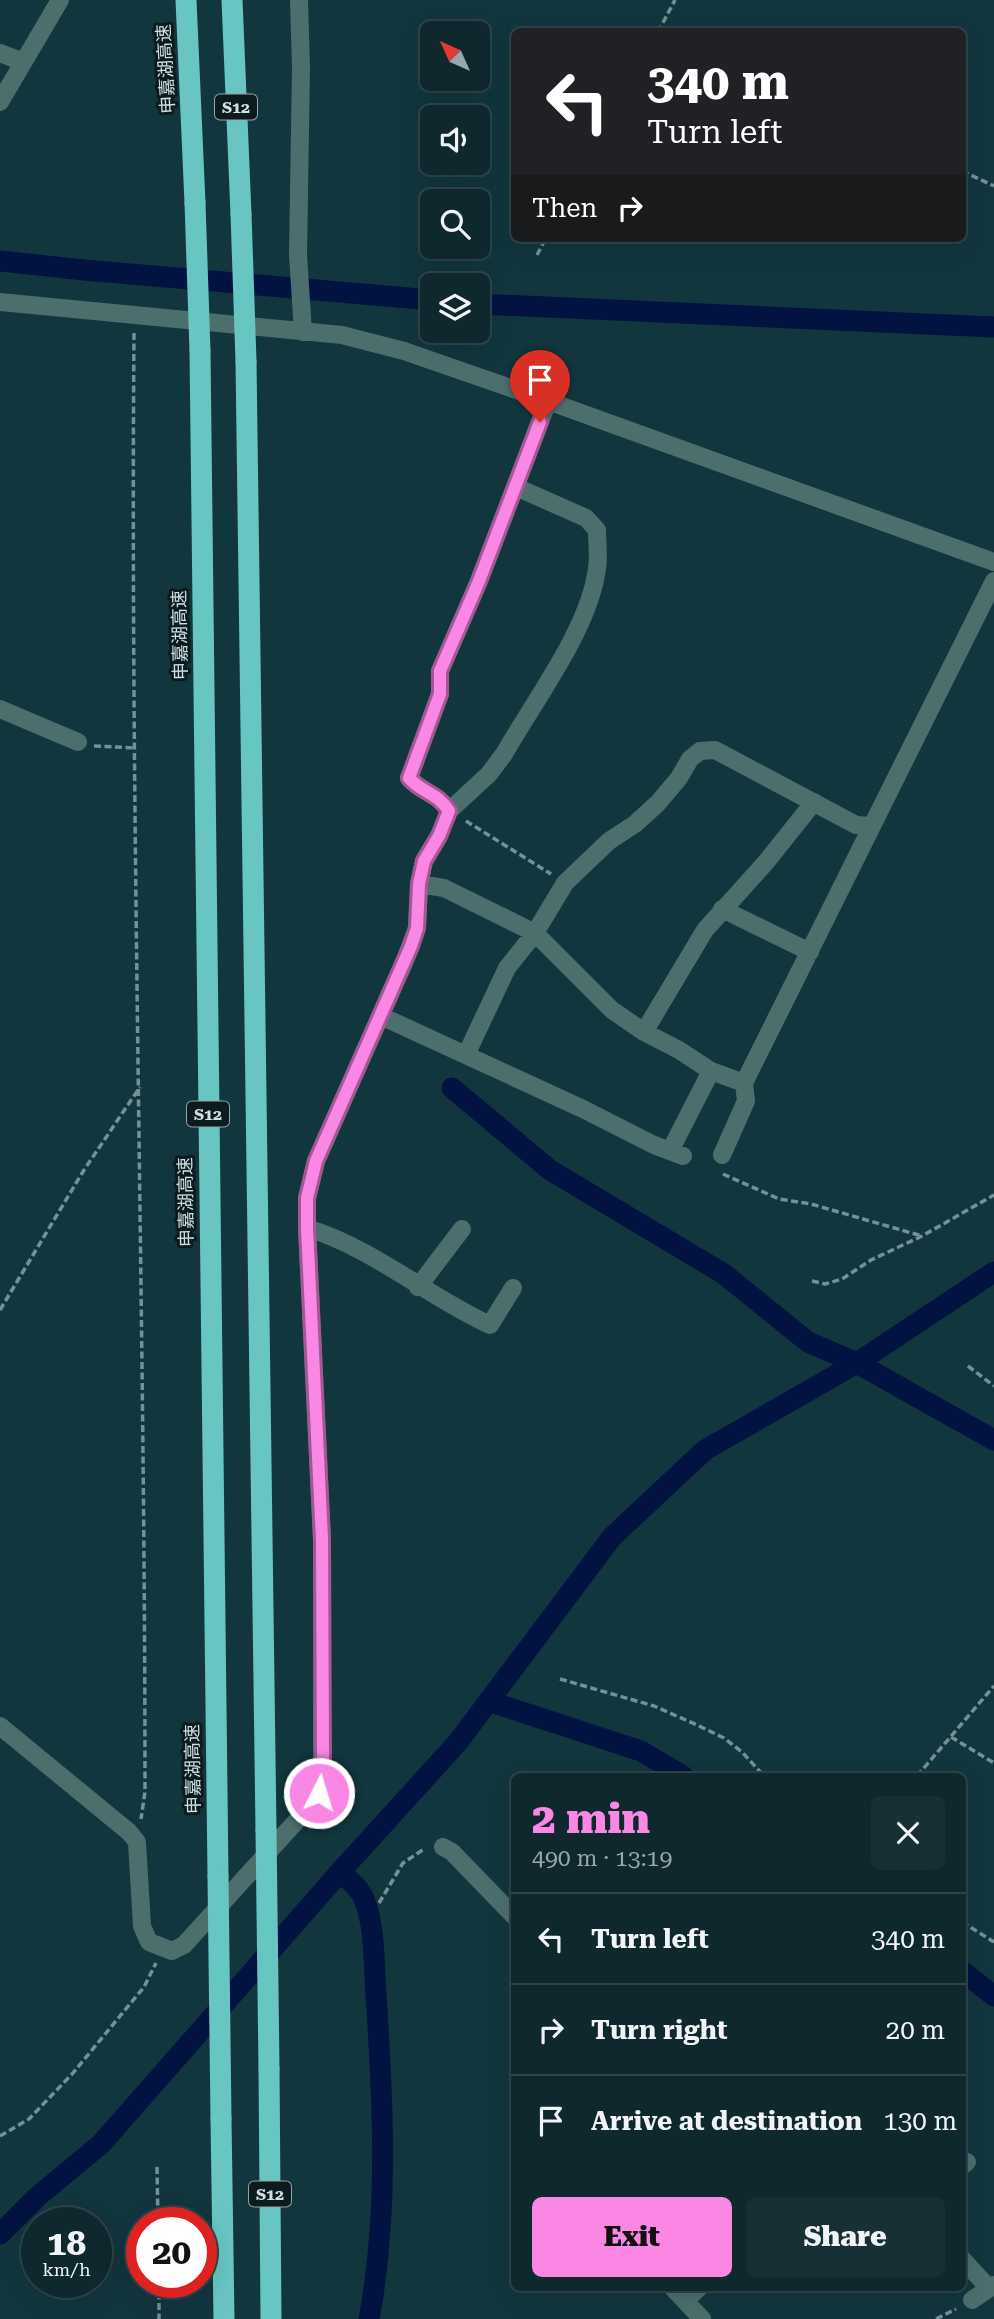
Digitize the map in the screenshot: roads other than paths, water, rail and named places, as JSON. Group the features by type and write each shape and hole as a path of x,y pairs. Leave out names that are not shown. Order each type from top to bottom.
{"highway":[{"name":"申嘉湖高速","path":"186,0 200,351 224,2319"},
{"name":"S12","path":"232,0 246,361 270,2069 271,2319"}],"street":[{"path":"0,102 60,0"},
{"path":"299,0 301,67 298,255 303,324"},
{"path":"0,53 23,62"},
{"path":"0,302 134,315 303,324 373,342 548,401 994,562"},
{"path":"449,811 442,800 416,787 409,778 440,694 440,671 479,581 548,401"},
{"path":"0,1726 129,1832 137,1842 142,1926 149,1942 172,1951 184,1945 319,1793 322,1780 322,1539 307,1191 316,1161 417,928 419,884 424,861 439,836 449,811 489,775 504,754 582,621 591,596 597,567 597,530 586,519 516,487"},
{"path":"718,1163 747,1101 744,1083 994,580"},
{"path":"0,709 78,742"},
{"path":"466,1055 508,968 535,933 565,883 609,841 635,824 658,803 679,778 690,759 700,751 715,750 856,825 872,826"},
{"path":"644,1032 705,930 767,861 814,802"},
{"path":"419,884 444,888 535,933 612,1010 711,1071 744,1083"},
{"path":"722,909 810,952"},
{"path":"381,1016 677,1153 711,1071"},
{"path":"307,1228 330,1235 363,1252 418,1287 490,1325 513,1288"},
{"path":"418,1287 462,1229"},
{"path":"443,1847 452,1852 511,1913"},
{"path":"966,2263 992,2287 972,2300"},
{"path":"676,2291 702,2319"},
{"path":"685,2301 696,2291"}],"waterway":[{"path":"0,261 420,299"},
{"path":"490,305 994,327"},
{"path":"452,1088 550,1170 724,1274 808,1342 857,1363 994,1440"},
{"path":"0,2234 37,2197 101,2144 458,1742 612,1537 705,1450 857,1363 994,1272"},
{"path":"488,1701 641,1751 678,1773"},
{"path":"340,1872 357,1888 368,1909 374,1959 383,2157 380,2238 369,2319"},
{"path":"966,1974 994,1996"}]}
